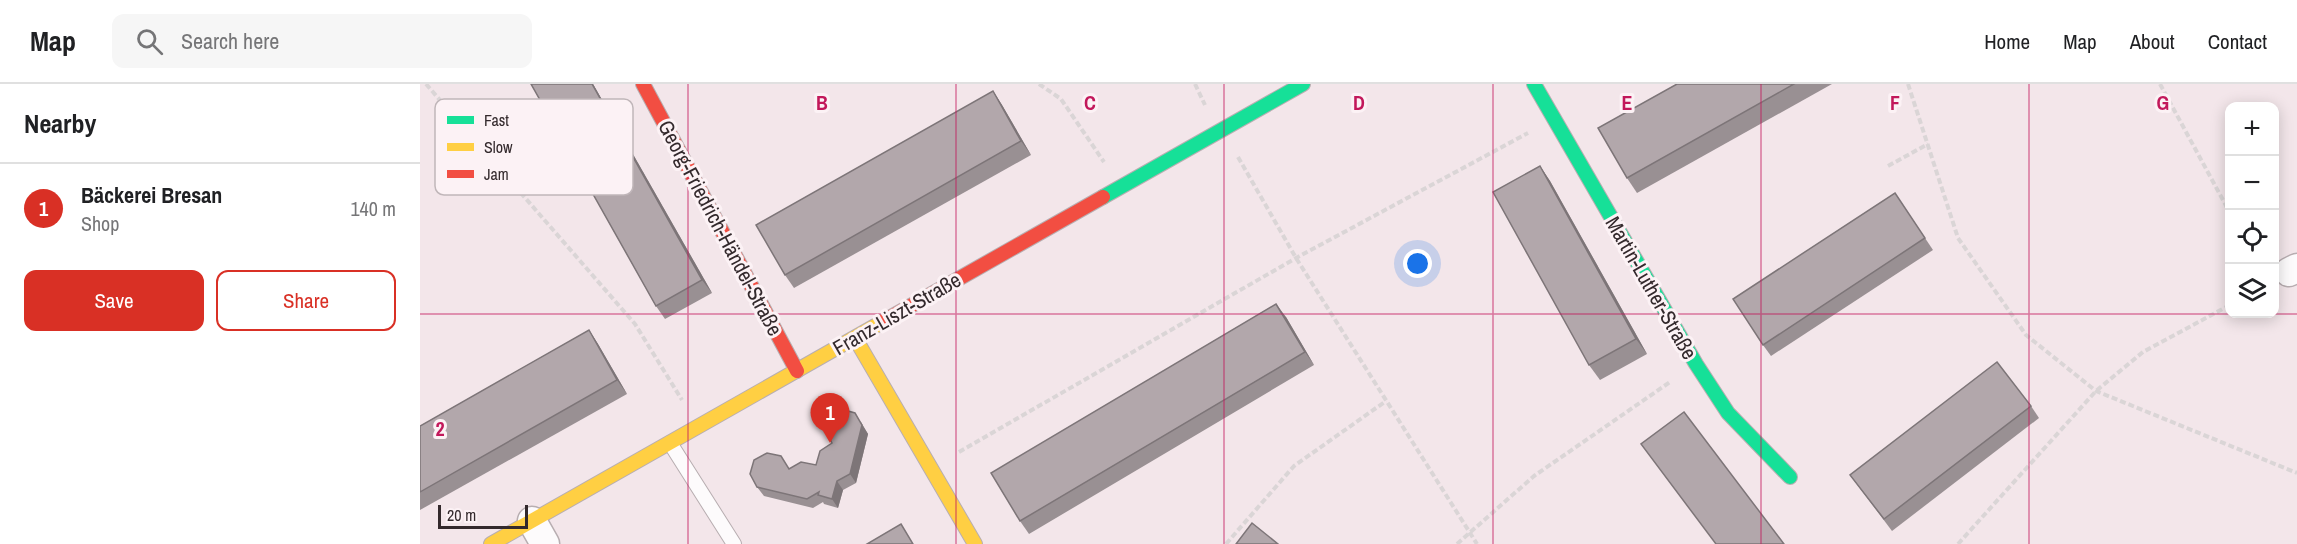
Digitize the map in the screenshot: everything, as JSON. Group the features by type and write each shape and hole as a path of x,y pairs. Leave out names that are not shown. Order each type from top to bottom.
{"street":[{"name":"Georg-Friedrich-Händel-Straße","path":"644,84 797,371"},
{"name":"Franz-Liszt-Straße","path":"491,544 539,532 670,442 1303,84"},
{"name":"Martin-Luther-Straße","path":"1534,84 1696,364 1728,413 1790,477"},
{"path":"855,338 929,469 975,544"}],"lane":[{"path":"670,442 734,544"}],"path":[{"path":"426,84 439,99"},
{"path":"1039,84 1061,99 1122,187"},
{"path":"1195,84 1218,132 1239,159 1296,258 1477,544"},
{"path":"1908,84 1958,238 2026,335 2096,392 2297,472"},
{"path":"2160,84 2227,210"},
{"path":"929,469 1296,258 1553,120"},
{"path":"1888,166 1928,144"},
{"path":"523,195 635,324 699,426"},
{"path":"1958,544 2096,392 2142,352 2225,307"},
{"path":"1457,544 1534,476 1696,364"},
{"path":"1226,544 1294,466 1386,401"}],"building":[{"path":"531,84 592,84 600,99 539,99"},
{"path":"1677,84 1794,84 1627,178 1598,128"},
{"path":"993,91 1021,141 785,275 756,225"},
{"path":"633,157 702,280 656,306 594,195 633,195"},
{"path":"1540,166 1636,339 1589,365 1493,192"},
{"path":"1895,193 1925,238 1763,345 1733,299"},
{"path":"1276,304 1305,352 1020,521 991,473"},
{"path":"589,330 617,380 420,492 420,426"},
{"path":"1997,362 2031,406 1884,519 1850,475"},
{"path":"841,409 855,413 862,425 850,474 837,481 832,499 818,495 819,492 807,499 757,487 750,474 754,460 767,453 781,456 789,469 801,462 816,465 820,451 832,443 825,430 829,416"},
{"path":"1684,412 1784,544 1716,544 1641,444"},
{"path":"1252,523 1278,544 1236,544"},
{"path":"901,524 913,544 867,544"}],"traffic: fast":[{"path":"1103,197 1303,84"},
{"path":"1534,84 1696,364 1728,413 1790,477"}],"traffic: slow":[{"path":"491,544 884,321"},
{"path":"855,338 975,544"}],"traffic: jam":[{"path":"643,84 797,371"},
{"path":"884,321 1103,197"}],"place":[{"name":"Bäckerei Bresan","path":"830,443"}]}
